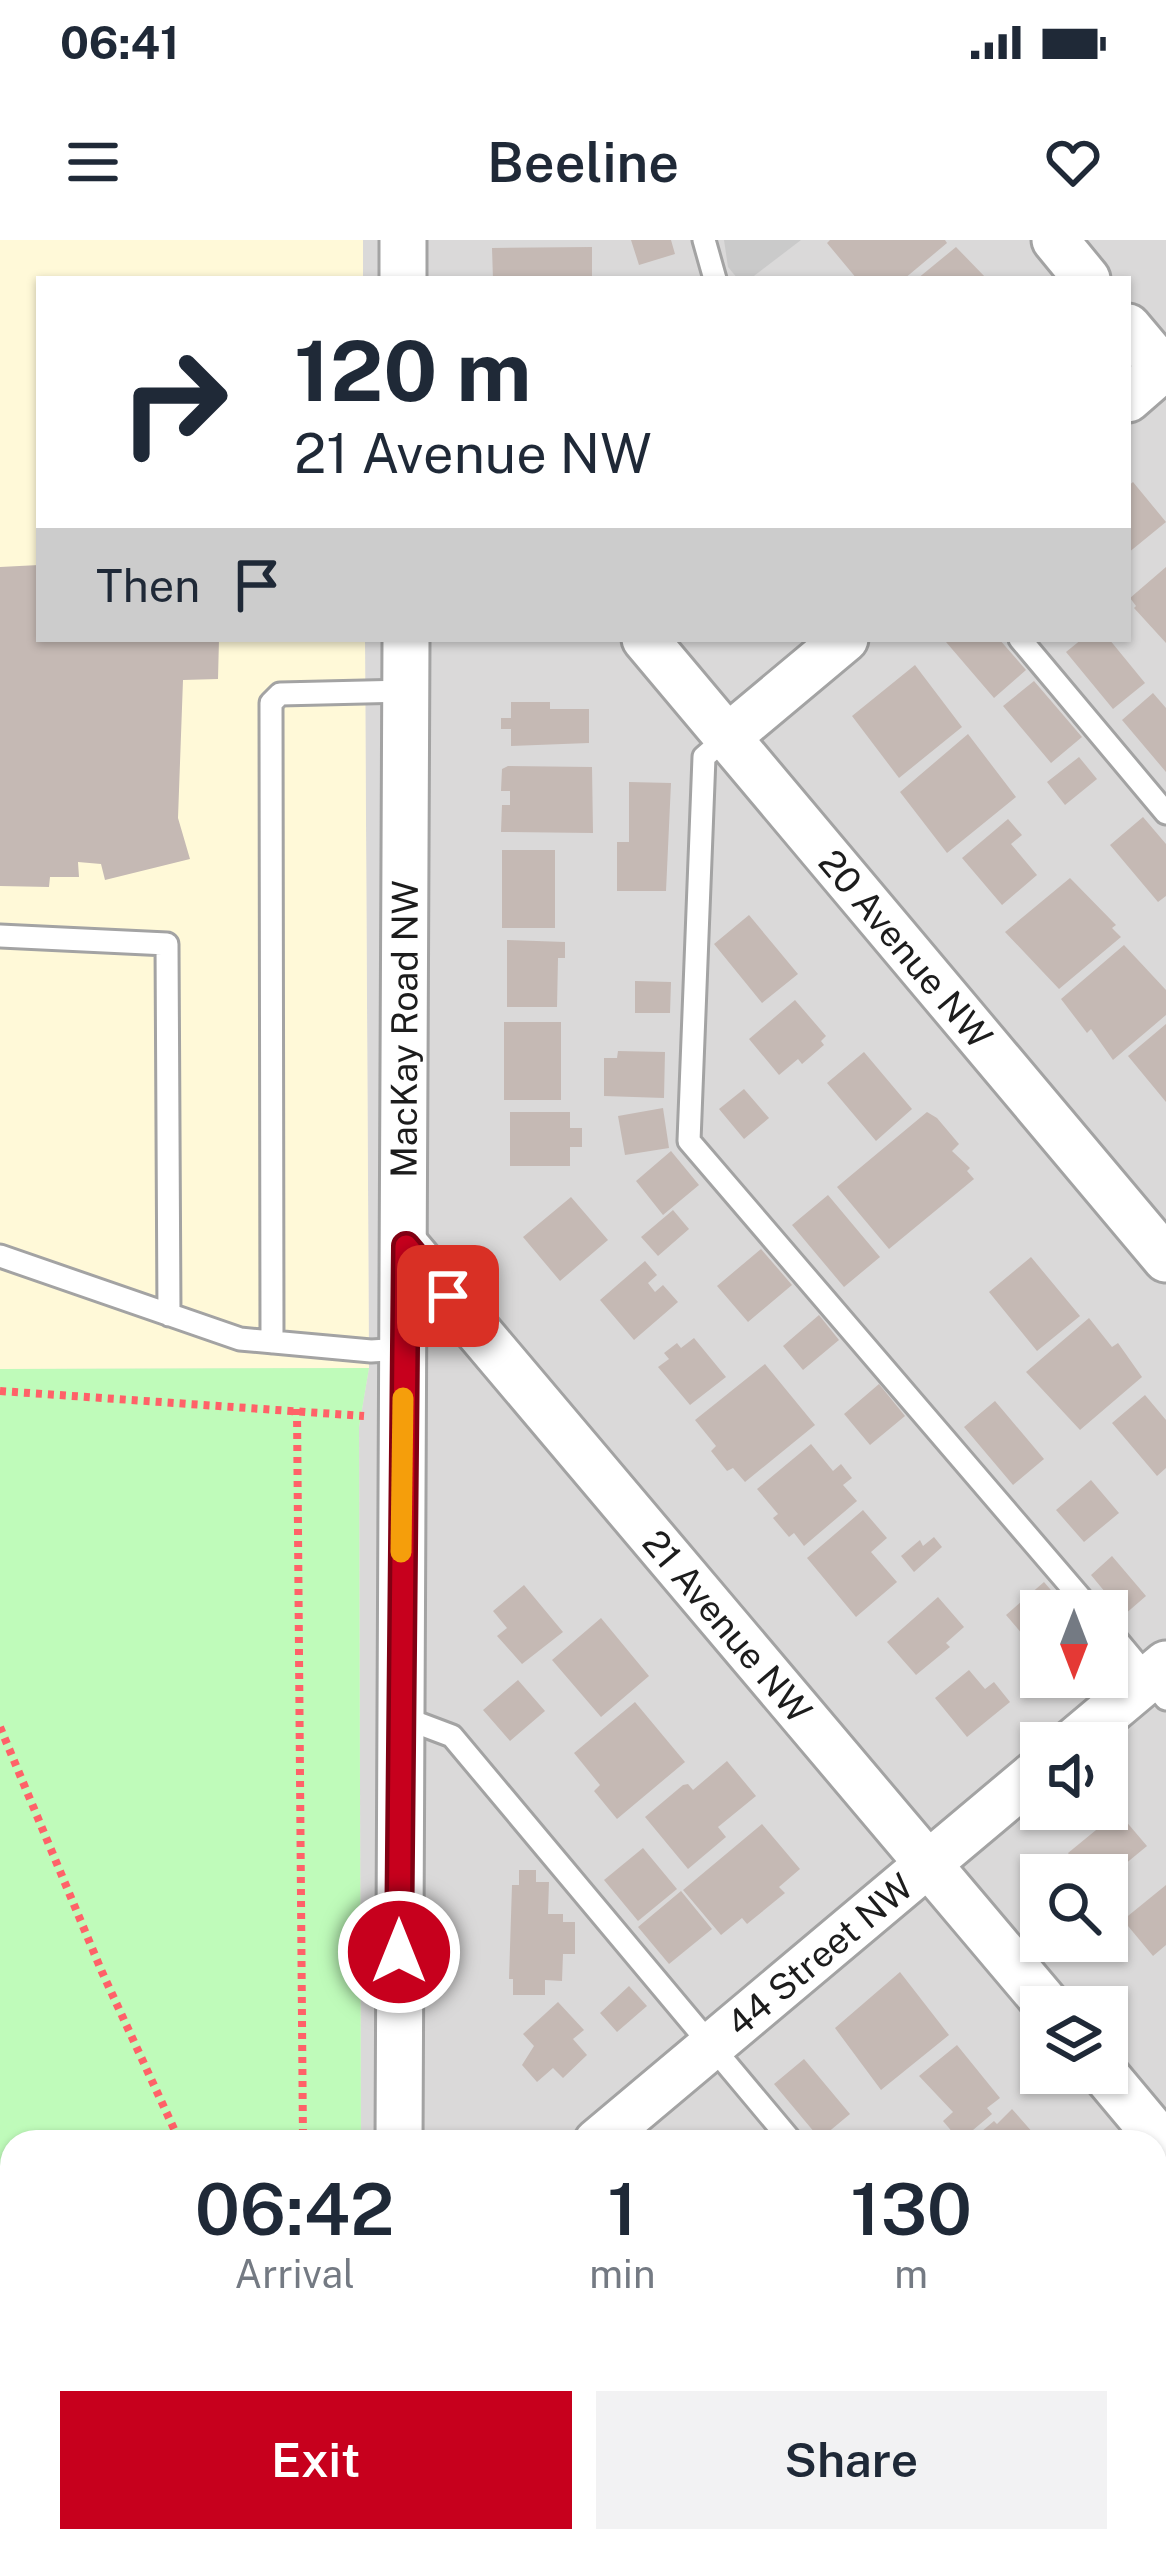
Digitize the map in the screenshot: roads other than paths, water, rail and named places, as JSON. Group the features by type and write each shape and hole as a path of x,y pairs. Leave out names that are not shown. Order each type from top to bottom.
{"street":[{"path":"403,240 403,276"},
{"path":"1054,240 1085,276"},
{"path":"1131,330 1165,369 1131,397"},
{"name":"MacKay Road NW","path":"399,2130 406,642"},
{"name":"20 Avenue NW","path":"648,642 1166,1259"},
{"path":"729,736 841,642"},
{"name":"21 Avenue NW","path":"406,1246 1031,1986"},
{"path":"1102,1722 1161,1680"},
{"name":"44 Street NW","path":"611,2130 1020,1787"},
{"path":"1122,2094 1152,2130"}],"lane":[{"path":"704,240 714,276"},
{"path":"1023,642 1166,813"},
{"path":"272,1342 271,703 280,694 407,692"},
{"path":"729,736 704,757 689,1141 1074,1590"},
{"path":"0,936 167,944 169,1315"},
{"path":"0,1256 240,1339 371,1351 404,1349"},
{"path":"1128,1648 1161,1680"},
{"path":"399,1716 452,1736 782,2130"}]}
